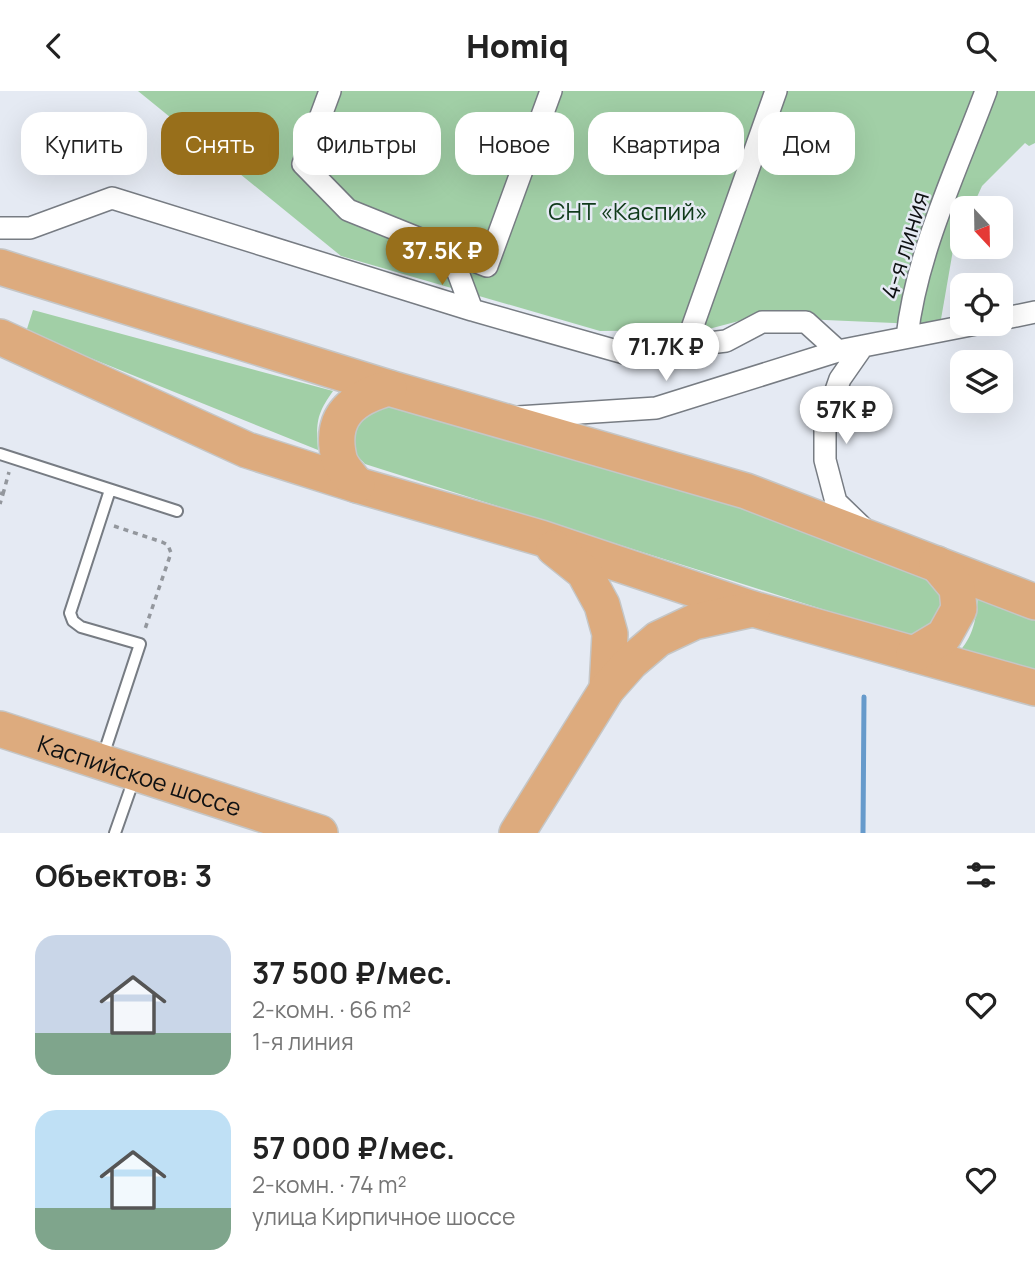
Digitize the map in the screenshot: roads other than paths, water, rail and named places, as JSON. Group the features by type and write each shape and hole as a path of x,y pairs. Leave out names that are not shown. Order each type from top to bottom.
{"main road":[{"path":"0,267 389,388 746,491 1035,602"},
{"path":"0,337 247,450 541,538 753,609 1035,688"},
{"path":"357,485 339,460 338,429 348,407 365,394 389,388"},
{"path":"541,538 584,572 602,605 610,634 607,689"},
{"path":"914,654 944,636 959,609 957,588 937,564"},
{"path":"517,833 607,689 631,661 658,639 694,622 753,609"},
{"name":"Каспийское шоссе","path":"0,729 320,833"}],"street":[{"path":"330,91 303,164 348,210 487,266 551,91"},
{"path":"685,348 776,91"},
{"name":"4-я линия","path":"907,337 919,270 986,91"},
{"path":"0,228 30,228 112,198 472,310 624,353 685,348 726,341 762,322 806,322 838,351"},
{"path":"450,251 472,310"},
{"path":"1013,317 1035,312"},
{"path":"494,418 656,408 838,351 950,329"},
{"path":"863,346 840,379 825,422 825,460 836,502 877,541"}],"lane":[{"path":"0,454 177,511"},
{"path":"101,762 140,644 81,627 72,621 70,613 110,490"},
{"path":"115,833 137,773"}],"waterway":[{"path":"863,833 864,697"}],"park label":[{"name":"СНТ «Каспий»","path":"628,210"}]}
